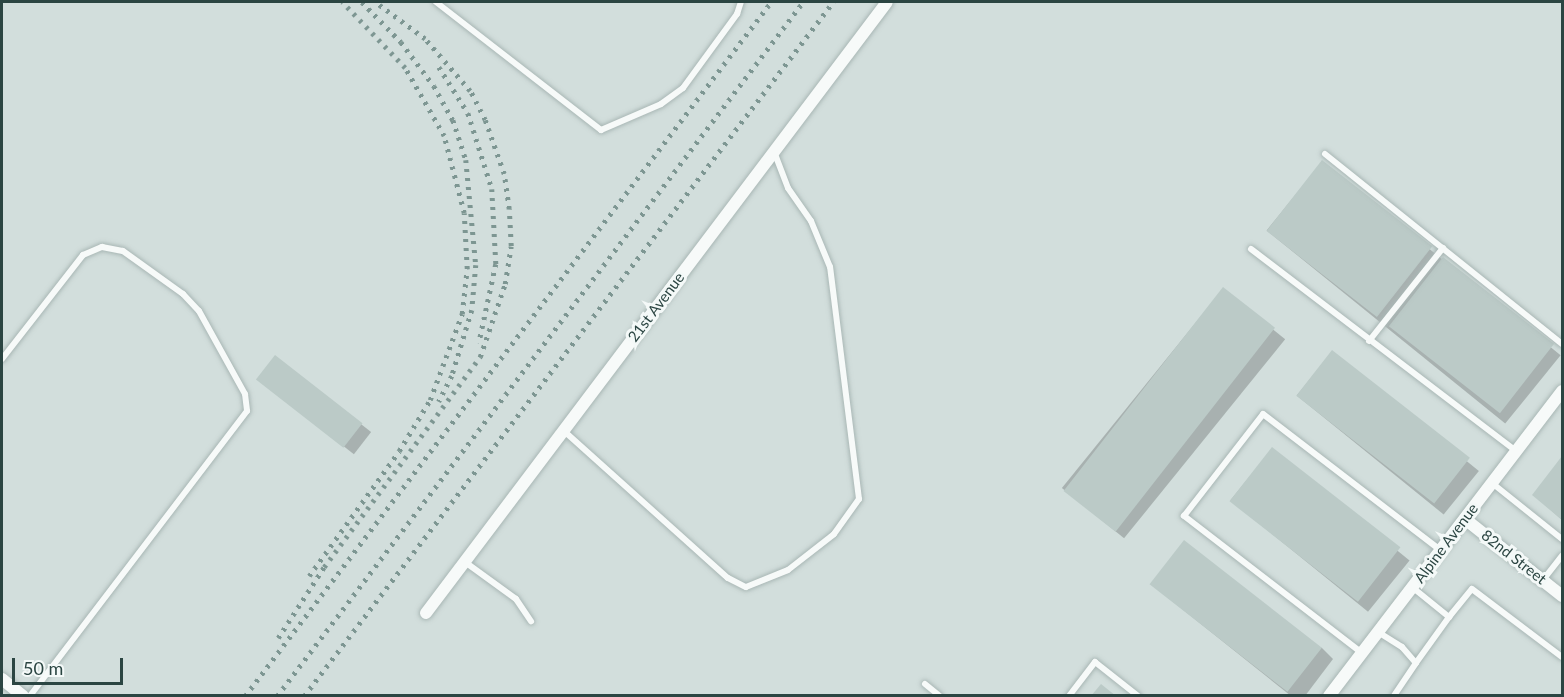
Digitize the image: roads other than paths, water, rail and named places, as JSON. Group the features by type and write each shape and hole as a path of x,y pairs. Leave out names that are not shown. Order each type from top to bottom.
{"street":[{"name":"21st Avenue","path":"426,613 887,2"},
{"name":"Alpine Avenue","path":"1329,696 1563,391"},
{"name":"82nd Street","path":"1465,519 1563,596"},
{"path":"2,679 18,694"}],"lane":[{"path":"436,2 601,130 660,104 683,88 737,14 741,2"},
{"path":"563,430 720,571 746,587 788,570 834,534 859,499 830,267 811,221 788,188 774,150"},
{"path":"1325,154 1563,344"},
{"path":"2,358 83,255 102,247 123,251 183,294 199,311 245,394 248,411 30,696"},
{"path":"1370,341 1443,248"},
{"path":"1251,249 1516,452"},
{"path":"1362,653 1184,516 1263,414 1440,551"},
{"path":"1492,483 1563,539"},
{"path":"1543,580 1563,556"},
{"path":"464,562 516,599 531,621"},
{"path":"1412,587 1449,617"},
{"path":"1394,696 1449,617 1472,589 1563,657"},
{"path":"1378,632 1402,647 1416,663"},
{"path":"1070,696 1095,662 1138,696"},
{"path":"925,684 939,696"}],"railway":[{"path":"309,576 399,451 430,400 462,314 467,269 464,213 444,136 405,68 342,2"},
{"path":"362,2 401,42 434,86 453,120 466,160 476,265 472,310 452,376 439,402"},
{"path":"278,638 324,567 480,357 505,284 511,246 504,174 485,120 470,91 425,39 375,2"},
{"path":"245,696 771,2"},
{"path":"277,696 803,2"},
{"path":"304,696 833,2"},
{"path":"439,67 468,113 492,189 496,264 479,343"}]}
